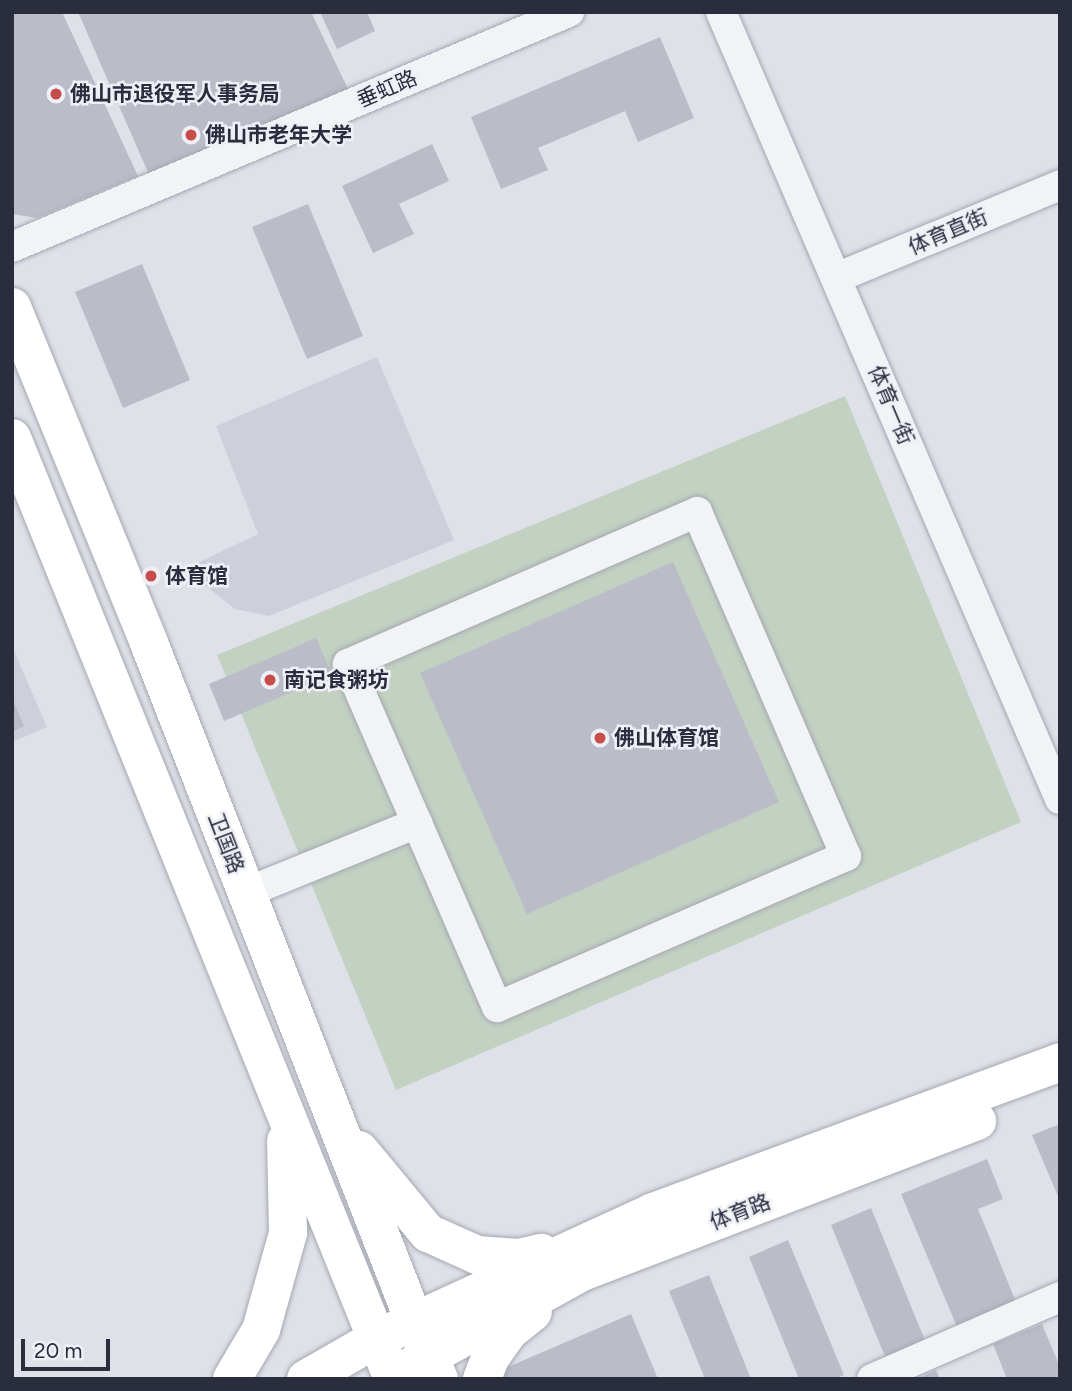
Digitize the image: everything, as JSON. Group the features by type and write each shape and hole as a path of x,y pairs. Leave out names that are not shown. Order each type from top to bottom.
{"main road":[{"name":"卫国路","path":"12,307 149,643 427,1352"},
{"path":"12,438 392,1378 427,1352"},
{"name":"体育路","path":"427,1352 587,1250 1060,1062"},
{"name":"体育路","path":"587,1250 1060,1089"},
{"path":"327,1102 372,1169 428,1233 477,1255 519,1258 587,1250"},
{"path":"232,1379 261,1330 288,1233 285,1118"},
{"path":"482,1379 490,1357 508,1332 587,1250"},
{"path":"306,1379 376,1339 427,1352"}],"street":[{"name":"垂虹路","path":"12,247 569,12"},
{"name":"体育一街","path":"721,12 1060,799"},
{"name":"体育直街","path":"836,278 1060,185"},
{"path":"697,512 846,856 497,1007 417,823 348,664 697,512"},
{"path":"245,893 417,823"},
{"path":"872,1379 1060,1297"}],"shaded area":[{"path":"377,357 454,540 269,616 235,609 201,582 193,565 258,534 216,426"},
{"path":"12,646 47,727 12,742"}],"green space":[{"path":"845,396 1021,822 396,1090 217,655"}],"building":[{"name":"佛山市退役军人事务局","path":"12,12 62,12 138,176 37,218 12,214"},
{"name":"佛山市老年大学","path":"78,12 311,12 350,93 150,177"},
{"path":"320,12 367,12 375,31 337,49"},
{"path":"660,37 694,118 638,142 625,111 538,148 548,170 501,189 471,117"},
{"path":"432,144 449,181 399,204 414,234 373,253 342,186"},
{"path":"308,204 363,336 307,359 252,227"},
{"path":"142,264 190,380 123,408 75,292"},
{"name":"佛山体育馆","path":"673,562 779,802 527,914 420,673"},
{"name":"南记食粥坊","path":"316,638 332,675 224,721 209,684"},
{"path":"12,698 24,726 12,732"},
{"path":"1060,1124 1060,1201 1032,1135"},
{"path":"987,1159 1003,1199 978,1209 1016,1302 957,1327 901,1194"},
{"path":"871,1208 926,1343 886,1359 831,1225"},
{"path":"788,1240 844,1375 834,1379 799,1379 749,1257"},
{"path":"709,1275 751,1379 705,1379 669,1291"},
{"path":"631,1314 658,1379 503,1379 499,1371"},
{"path":"1042,1324 1060,1367 1060,1379 1007,1379 993,1344"},
{"path":"936,1370 940,1379 917,1379"}],"place":[{"name":"佛山市退役军人事务局","path":"56,94"},
{"name":"佛山市老年大学","path":"191,135"},
{"name":"体育馆","path":"151,576"},
{"name":"南记食粥坊","path":"270,680"},
{"name":"佛山体育馆","path":"600,738"}]}
